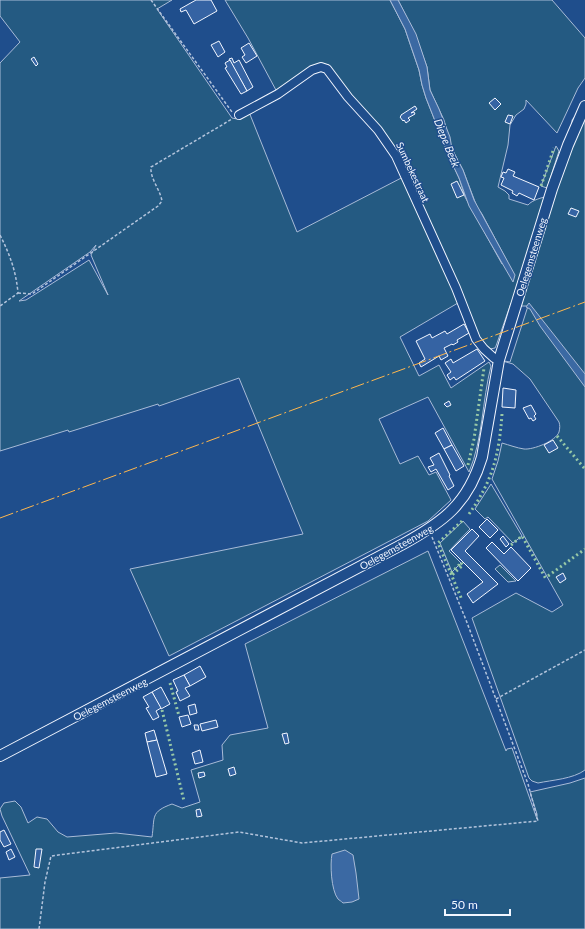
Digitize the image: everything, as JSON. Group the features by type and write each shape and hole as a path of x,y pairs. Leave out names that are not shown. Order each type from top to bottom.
{"street":[{"name":"Sumbekestraat","path":"239,115 278,94 312,70 321,67 326,69 393,150 454,283 476,339 484,349 494,358 499,360"},
{"name":"Oelegemsteenweg","path":"0,756 216,644 429,530 455,508 467,493 476,476 482,457 499,360 552,189 568,145 585,106"}],"path":[{"path":"151,0 233,113 239,115"},
{"path":"0,306 18,293 32,294 158,206 162,201 161,195 151,173 151,167 239,115"},
{"path":"0,235 10,256 17,280 18,293"},
{"path":"39,929 45,882 51,856 239,832 302,843 538,821 528,784 466,620 429,530"},
{"path":"496,700 585,650"}],"shaded area":[{"path":"0,0 172,0 157,9 232,118 237,119 249,112 297,232 407,175 329,65 323,64 277,92 248,38 225,0 390,0 405,29 419,70 426,98 459,178 465,197 502,264 507,261 477,207 463,170 452,149 444,120 430,90 427,67 415,34 398,0 552,0 585,38 585,78 578,88 557,133 526,100 524,109 516,115 510,125 508,145 498,187 509,195 509,199 528,205 535,200 550,196 572,129 572,120 576,115 585,113 585,770 569,777 538,783 529,778 472,618 516,593 552,612 563,605 492,479 502,443 524,449 533,448 554,439 559,432 560,427 559,422 530,379 513,364 499,360 480,340 463,300 400,337 419,376 439,365 451,388 489,362 491,366 480,433 474,459 469,472 428,397 379,419 400,464 418,456 429,475 436,472 451,500 428,521 169,656 130,569 303,534 239,378 159,406 158,404 69,432 68,430 0,451 0,63 20,42 0,16","holes":["96,245 91,255 108,295 89,260 26,300 19,301 90,252","511,303 518,306 528,306 510,362 499,360 490,349 495,348 496,346"]},
{"path":"556,146 559,151 547,188 541,186"},
{"path":"491,484 522,536 513,543 488,517 485,519 475,509"},
{"path":"463,521 470,529 449,551 461,563 452,572 440,543"},
{"path":"428,551 506,751 507,749 512,748 537,819 537,814 530,792 585,778 585,929 0,929 0,878 30,875 2,816 0,809 4,803 15,801 21,807 28,823 37,817 47,819 58,832 67,837 116,833 152,837 155,816 160,810 172,804 182,808 200,802 191,770 223,760 222,745 230,735 268,728 245,644"},
{"path":"500,565 516,581 508,582 495,569"}],"water":[{"name":"Diepe Beek","path":"390,0 398,0 416,34 427,67 430,90 450,137 452,149 463,170 474,200 515,275 513,282 469,206 426,98 419,70 405,29"},
{"path":"529,303 585,374 585,387 540,326 530,309 526,307"},
{"path":"345,850 353,855 359,899 352,902 343,903 338,899 334,890 331,864 332,854"}],"building":[{"path":"196,0 211,0 217,11 194,24 186,10 181,12 180,9"},
{"path":"219,41 225,52 218,57 211,45"},
{"path":"249,43 257,56 246,63 242,57 245,55 241,48"},
{"path":"34,57 38,64 36,66 31,59"},
{"path":"232,58 234,63 239,60 253,87 247,91 229,59"},
{"path":"230,60 247,91 241,94 225,68 227,67 225,63"},
{"path":"495,98 501,104 495,110 489,103"},
{"path":"415,106 417,109 411,113 414,112 415,114 408,118 410,120 406,123 400,117 401,115"},
{"path":"508,115 513,116 510,124 505,122"},
{"path":"508,169 515,172 513,176 539,187 534,200 519,193 517,196 512,193 513,191 501,185 504,178 501,177 503,172 506,173"},
{"path":"457,181 464,195 457,198 451,184"},
{"path":"571,208 579,211 576,217 568,214"},
{"path":"464,324 469,333 457,340 458,342 453,345 452,344 444,348 448,356 441,360 439,356 421,367 419,363 425,359 416,341 430,334 432,338 445,331 447,334"},
{"path":"477,349 485,361 456,380 454,377 450,380 447,375 451,372 445,363 451,359 453,363"},
{"path":"503,388 516,390 515,408 502,407"},
{"path":"449,401 451,405 447,407 444,404"},
{"path":"531,405 536,414 534,416 536,419 533,421 531,418 529,419 523,408"},
{"path":"443,428 452,445 444,449 435,433"},
{"path":"553,440 558,448 549,453 544,445"},
{"path":"452,445 464,466 456,471 444,449"},
{"path":"439,453 454,486 448,490 436,469 431,472 428,467 434,465 430,458"},
{"path":"487,519 498,530 490,538 479,527"},
{"path":"472,529 479,536 465,551 498,584 473,603 467,594 483,582 451,550"},
{"path":"503,536 509,544 506,547 500,539"},
{"path":"492,542 504,554 511,547 531,568 518,581 486,548"},
{"path":"563,573 566,579 560,583 556,577"},
{"path":"200,666 206,677 190,686 184,675"},
{"path":"184,675 190,686 185,688 190,696 180,701 176,692 178,691 173,680"},
{"path":"161,687 170,704 161,709 152,692"},
{"path":"152,692 161,708 156,711 159,717 153,720 146,708 149,707 143,697"},
{"path":"195,704 197,713 190,715 188,706"},
{"path":"188,715 191,724 182,727 179,717"},
{"path":"216,720 218,727 202,731 200,724"},
{"path":"194,725 198,725 199,730 195,730"},
{"path":"154,730 157,740 147,742 145,733"},
{"path":"287,733 289,743 285,744 282,734"},
{"path":"157,740 167,774 156,777 147,742"},
{"path":"200,750 203,762 195,764 192,753"},
{"path":"234,767 236,774 230,776 228,769"},
{"path":"204,772 205,776 199,778 198,773"},
{"path":"200,809 202,816 197,817 196,810"},
{"path":"4,830 11,844 4,847 0,840 0,832"},
{"path":"11,849 15,857 9,860 6,852"},
{"path":"36,849 42,849 39,868 34,867"}],"hedge":[{"path":"541,186 554,148"},
{"path":"468,465 474,439 484,368"},
{"path":"469,514 484,490 497,455 502,414"},
{"path":"557,436 585,469"},
{"path":"462,521 438,543 462,600"},
{"path":"511,545 522,536 546,579"},
{"path":"548,576 585,549"},
{"path":"461,563 463,565 452,575 451,573 461,563"},
{"path":"170,683 179,716"},
{"path":"162,710 184,801"}],"power":[{"path":"0,518 585,302"}]}
